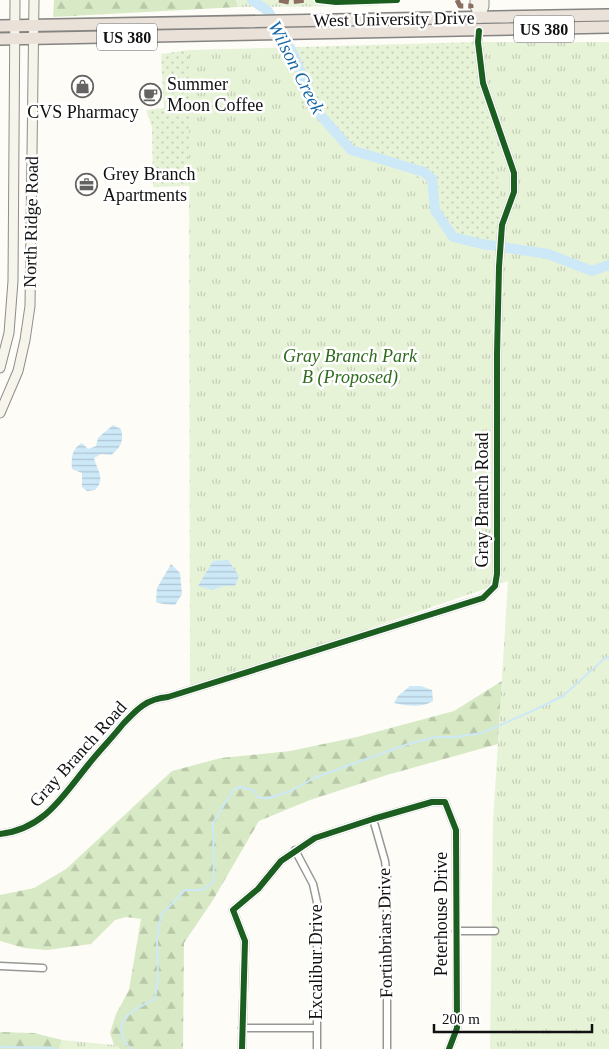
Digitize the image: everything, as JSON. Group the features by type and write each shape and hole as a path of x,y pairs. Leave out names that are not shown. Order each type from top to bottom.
{"highway":[{"name":"West University Drive","path":"0,26 609,15"},
{"path":"479,30 480,18"},
{"name":"West University Drive","path":"0,39 609,27"}],"main road":[{"name":"North Ridge Road","path":"0,368 12,313 15,0"},
{"name":"North Ridge Road","path":"0,413 18,371 26,336 30,306 34,0"},
{"path":"476,0 475,6 480,18"},
{"path":"480,18 484,0"},
{"path":"14,178 32,178"},
{"path":"9,333 26,336"}],"street":[{"name":"Gray Branch Road","path":"0,834 21,830 32,825 51,811 130,715 150,701 483,598 495,586 497,574 499,267 502,225 514,192 514,173 483,82 479,60 479,30"},
{"name":"Peterhouse Drive","path":"373,819 432,802 445,802 456,830 457,1028 449,1049"},
{"path":"242,1049 245,941 233,910 258,889 281,861 295,850 315,838 373,819"},
{"name":"Fortinbriars Drive","path":"373,819 387,877 387,1049"},
{"name":"Excalibur Drive","path":"295,850 313,884 317,902 317,1049"},
{"path":"456,931 496,931"},
{"path":"0,966 43,968"},
{"path":"242,1028 317,1028"}],"green space":[{"path":"54,0 236,0 238,7 53,17"},
{"path":"236,0 378,0 378,6 238,7"},
{"path":"478,42 510,255 467,246 445,236 428,183 397,169 346,138 301,104 298,47"},
{"name":"Gray Branch Park B (Proposed)","path":"478,42 609,42 609,1049 490,1049 493,823 508,581 190,690 189,50 298,47 301,104 346,138 397,169 428,183 446,236 467,246 509,255"},
{"path":"189,50 190,186 153,187 152,127 146,110 164,108 161,54"},
{"path":"502,681 498,744 387,775 310,800 259,821 213,900 184,943 183,1049 121,1049 114,1045 110,1033 116,1014 129,990 141,919 126,917 115,920 91,944 47,950 24,948 0,941 0,895 34,888 66,869 172,771 221,758 290,751 357,737 454,711"},
{"path":"0,1032 34,1033 62,1040 59,1049 0,1049"},
{"path":"62,1040 114,1045 121,1049 59,1049"}],"water":[{"path":"113,425 121,429 121,443 111,455 101,454 94,458 100,474 100,482 95,490 87,491 82,487 82,473 72,469 73,454 82,443 88,449 96,446 98,438"},
{"path":"228,560 239,576 235,586 224,586 212,590 198,586 213,561"},
{"path":"171,564 180,573 182,594 175,605 156,602 157,588"},
{"path":"410,686 421,686 432,690 433,701 420,706 394,703 398,696"}],"waterway":[{"name":"Wilson Creek","path":"252,0 268,11 293,53 316,110 351,150 424,172 432,179 435,210 453,237 482,244 548,254 592,271 609,265"},
{"path":"130,1049 123,1037 121,1028 126,1017 131,1012 155,999 158,979 157,938 161,915 185,890 203,890 214,881 213,823 233,790 240,787 253,790 259,798 269,798 291,791 314,778 408,744 436,737 455,737 482,733 563,696 604,659 609,657"},
{"path":"0,1047 56,1049"}],"marked path":[{"path":"279,0 289,2 307,0"},
{"path":"457,0 460,6 471,6 471,8"}],"cycle path":[{"path":"318,0 336,2 397,0"},
{"path":"0,834 29,826 51,810 123,724 148,702 483,598 495,586 497,574 499,267 502,225 514,192 514,173 483,83 478,42 479,31"},
{"path":"242,1049 245,941 233,910 258,889 281,861 315,838 432,802 445,802 456,830 457,1028 449,1049"}],"place":[{"name":"CVS Pharmacy","path":"83,87"},
{"name":"Summer Moon Coffee","path":"151,94"},
{"name":"Grey Branch Apartments","path":"87,184"}]}
